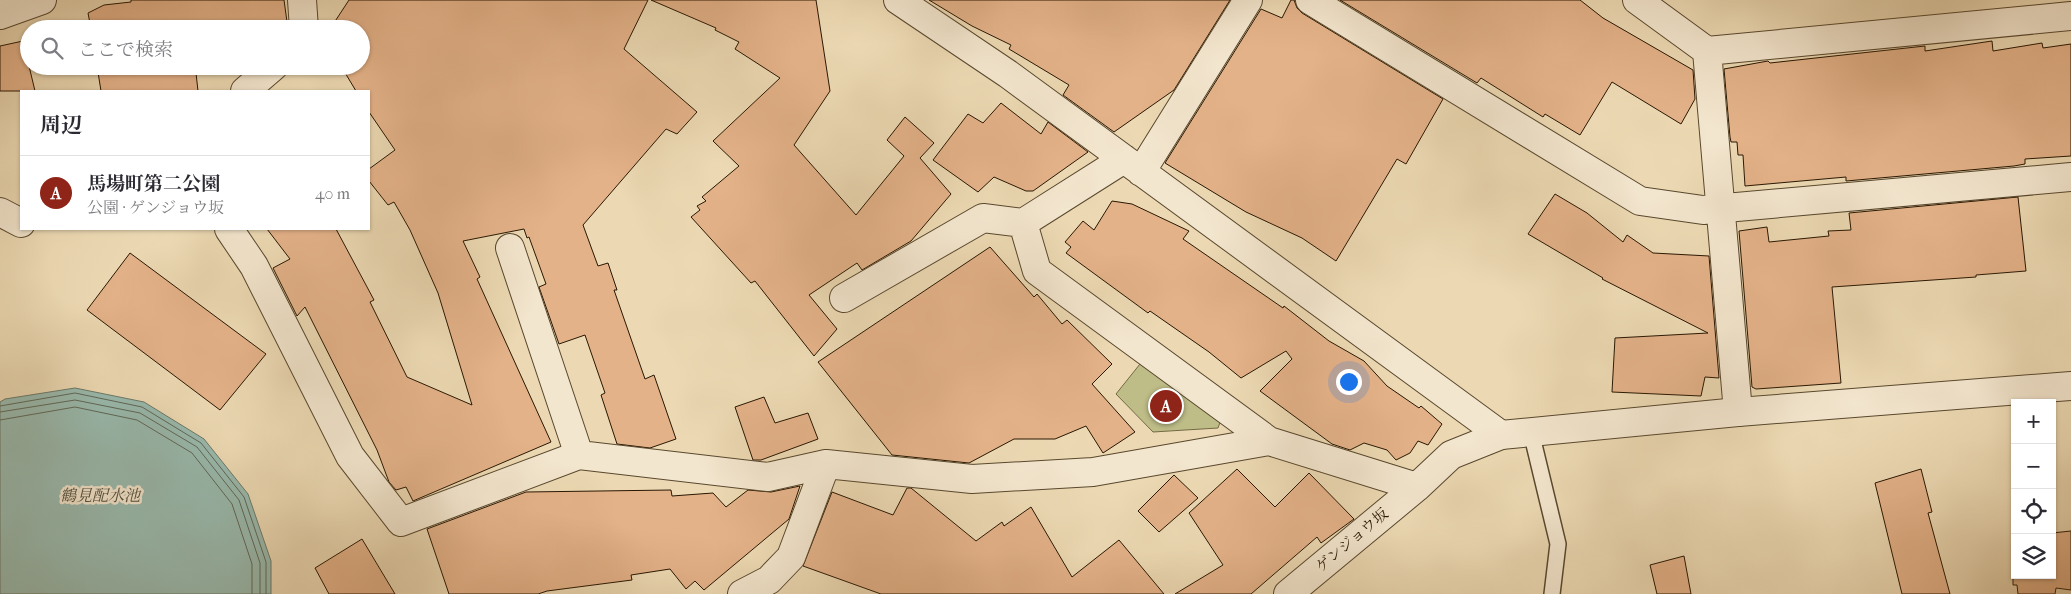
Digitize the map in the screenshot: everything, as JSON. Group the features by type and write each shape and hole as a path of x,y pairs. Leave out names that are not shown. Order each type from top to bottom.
{"street":[{"path":"0,15 42,0"},
{"path":"302,0 303,20"},
{"path":"898,0 1008,74 1501,435"},
{"path":"844,298 983,218 1023,224 1133,165 1248,0"},
{"path":"1310,0 1640,201 1703,210 2071,177"},
{"path":"1637,0 1706,51 2071,16"},
{"path":"1706,51 1738,412"},
{"path":"246,90 264,75"},
{"path":"0,211 20,204"},
{"path":"0,211 20,222"},
{"path":"1023,224 1037,270 1269,441 1417,487"},
{"path":"230,230 254,266 350,456 402,522 579,455 768,477 826,464 972,479 1093,472 1269,441"},
{"path":"510,248 579,455"},
{"name":"ゲンジョウ坂","path":"1288,594 1417,487 1451,455 1501,435 1738,412 2071,386"},
{"path":"742,594 769,580 791,557 826,464"}],"lane":[{"path":"1531,432 1558,544 1552,594"}],"shaded area":[{"path":"1140,364 1222,417 1218,428 1153,432 1116,394"}],"water":[{"name":"鶴見配水池","path":"75,388 144,402 204,439 248,494 271,561 271,594 0,594 0,402 5,399"}],"building":[{"path":"131,0 284,0 287,20 89,20 88,13 104,5 131,2"},
{"path":"349,0 648,0 624,49 697,112 677,134 666,129 583,225 598,266 608,263 617,290 614,290 645,379 654,375 676,439 650,448 617,444 601,395 605,393 585,335 559,344 539,287 546,284 529,237 527,238 524,229 463,241 480,277 477,279 551,442 413,501 406,487 396,490 389,482 377,450 305,307 297,316 273,268 290,259 268,230 337,230 374,300 370,302 407,377 472,405 438,293 410,230 394,202 388,205 370,182 370,168 395,150 370,113 370,90 355,90 346,75 370,75 370,20 336,20"},
{"path":"651,0 816,0 830,91 794,145 856,215 904,156 887,140 905,117 934,143 920,158 951,194 911,241 862,270 857,263 809,295 837,329 814,356 755,281 751,283 691,217 700,210 697,206 706,201 702,197 739,166 713,141 780,78 735,49 739,42 715,30 716,28"},
{"path":"929,0 1230,0 1174,90 1114,132 1063,95 1069,85 1009,49 1011,45 972,26"},
{"path":"1291,0 1294,0 1297,8 1302,13 1443,99 1406,164 1397,159 1336,261 1302,238 1246,212 1165,163 1261,9 1282,18"},
{"path":"1340,0 1580,0 1603,18 1693,70 1695,99 1681,124 1612,82 1580,135 1545,114 1543,117 1481,78 1477,83"},
{"path":"1992,41 1993,51 2042,43 2043,48 2071,44 2071,156 2025,159 2025,164 2014,166 1846,181 1846,177 1745,186 1743,155 1738,155 1737,142 1731,142 1730,137 1724,69 1768,61 1770,63 1925,46 1925,51"},
{"path":"20,42 20,75 31,75 35,90 0,91 0,46"},
{"path":"98,75 196,75 198,90 101,90"},
{"path":"1001,103 1041,134 1048,122 1088,152 1033,191 1026,191 994,177 978,192 933,160 968,114 983,123"},
{"path":"1555,194 1587,213 1623,242 1627,235 1653,253 1709,256 1719,378 1705,377 1701,396 1612,392 1615,338 1708,333 1602,279 1528,234"},
{"path":"2018,197 2026,271 1976,275 1976,277 1832,287 1841,383 1756,389 1752,387 1739,231 1767,227 1769,242 1829,236 1828,231 1851,230 1849,213"},
{"path":"1112,201 1132,204 1189,231 1183,239 1283,308 1284,306 1329,341 1364,361 1387,386 1419,408 1421,406 1442,424 1428,445 1418,441 1410,453 1396,460 1387,450 1364,443 1350,450 1332,444 1260,391 1292,359 1286,351 1241,378 1209,352 1150,311 1148,313 1066,253 1071,247 1065,242 1083,221 1094,230"},
{"path":"990,247 1034,297 1037,294 1062,324 1067,320 1112,364 1092,384 1135,432 1103,453 1086,426 1055,439 1014,439 969,463 892,455 818,362"},
{"path":"130,253 266,354 220,410 87,310"},
{"path":"764,397 775,423 808,413 818,439 761,460 753,460 735,407"},
{"path":"1237,469 1275,507 1309,473 1354,519 1321,543 1317,537 1251,594 1175,594 1223,565 1189,513"},
{"path":"1921,469 1932,512 1928,513 1950,594 1902,594 1875,483"},
{"path":"1174,475 1198,498 1159,532 1138,511"},
{"path":"800,486 789,519 704,590 695,581 686,589 670,569 631,575 632,580 547,591 538,594 449,594 427,529 526,492 671,490 672,496 713,493 726,507 748,490 771,492"},
{"path":"907,488 911,488 976,541 1002,522 1004,526 1031,507 1072,577 1119,540 1164,594 881,594 803,566 832,492 893,515"},
{"path":"2071,531 2071,590 2056,588 2055,594 2018,594 2017,585 2013,585 2013,579 2056,579 2056,533"},
{"path":"362,539 395,594 329,594 315,568"},
{"path":"1684,556 1691,594 1657,594 1650,565"}],"place":[{"name":"馬場町第二公園","path":"1166,406"}]}
